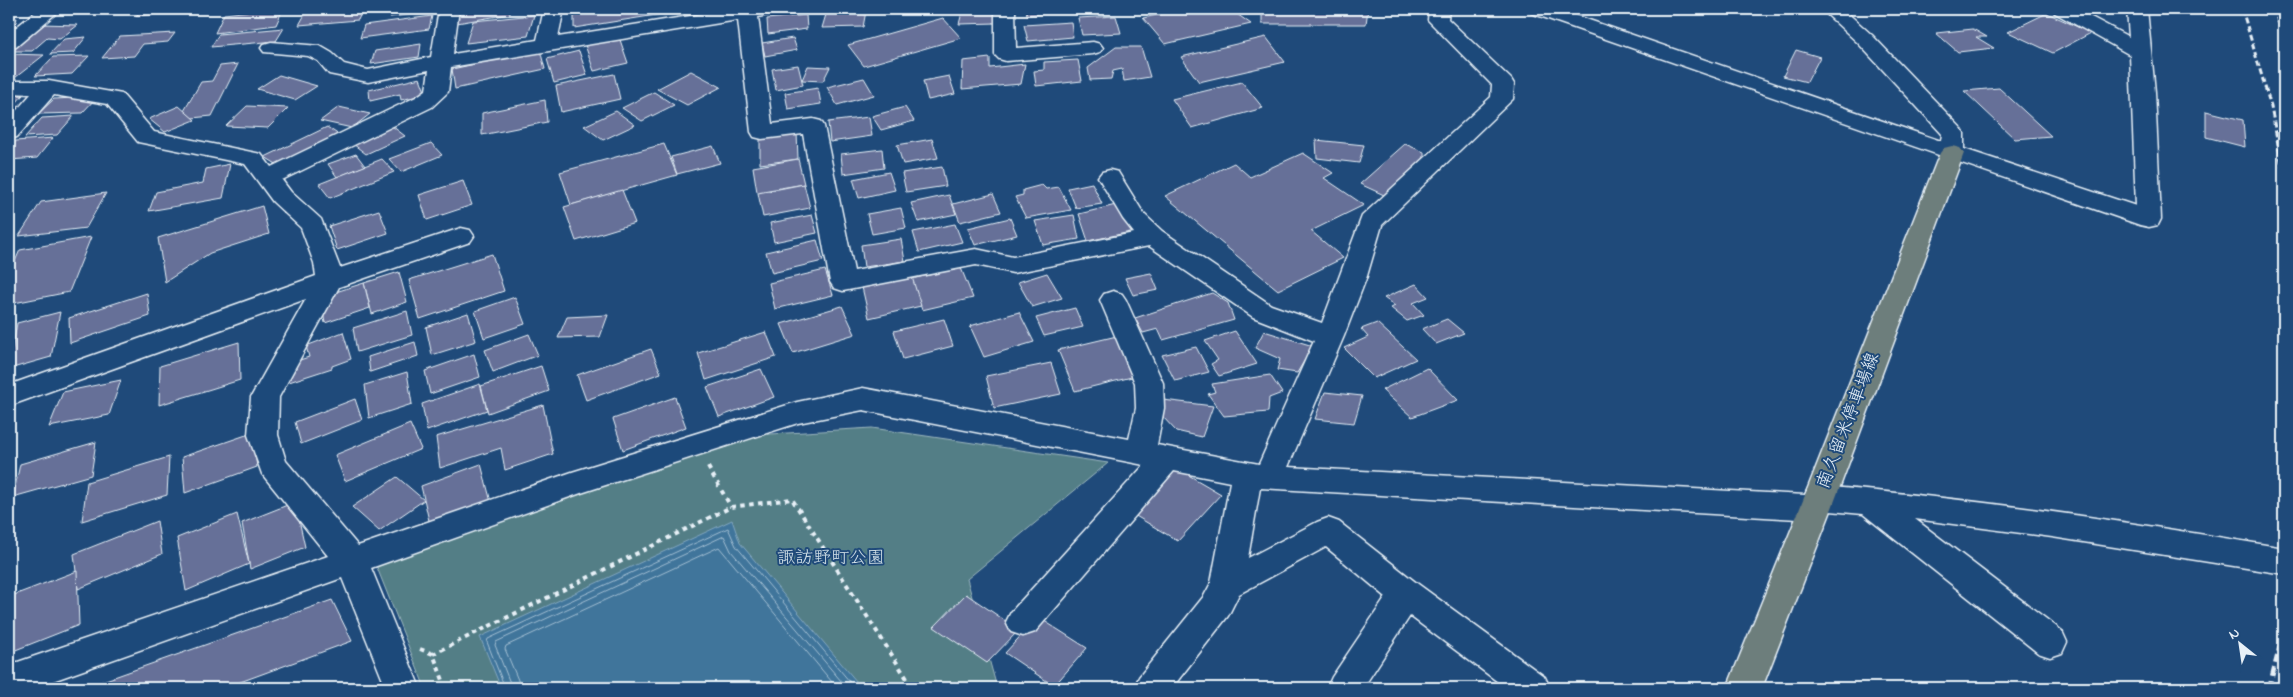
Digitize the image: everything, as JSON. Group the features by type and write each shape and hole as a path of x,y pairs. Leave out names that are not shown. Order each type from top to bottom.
{"main road":[{"name":"南久留米停車場線","path":"1744,688 1818,503 1952,153"}],"street":[{"path":"9,42 51,9"},
{"path":"268,178 424,102 437,92 449,9"},
{"path":"546,45 554,9"},
{"path":"272,48 314,50 325,57 337,69 368,76 747,10 770,9"},
{"path":"1005,9 1006,55 1093,48"},
{"path":"1151,688 1216,606 1227,584 1258,476 1330,336 1354,276 1371,222 1502,99 1503,84 1438,20 1439,9"},
{"path":"1538,9 1952,153 2149,218 2141,52 2137,9"},
{"path":"1831,9 1865,39 1953,133 1952,153"},
{"path":"2062,9 2141,52"},
{"path":"747,10 762,132 813,126 843,282 976,257 1013,265 1153,237"},
{"path":"9,87 49,88 114,100 146,136 254,159 282,197 312,225 327,263 328,280 265,397 263,435 273,466 352,562 403,688"},
{"path":"9,132 49,88"},
{"path":"1110,177 1134,219 1153,237 1262,311 1330,336"},
{"path":"9,396 328,280 461,236"},
{"path":"1023,622 1154,456 1149,383 1113,300"},
{"path":"9,681 572,484 797,413 862,400 1258,476 1818,503 1870,502 2055,522 2284,561"},
{"path":"1870,502 2050,642"},
{"path":"1227,584 1328,531 1406,594 1533,688"},
{"path":"1344,688 1406,594"}],"path":[{"path":"694,444 731,507"},
{"path":"446,688 433,654 731,507 792,499 912,688"}],"green space":[{"name":"諏訪野町公園","path":"872,428 1108,463 967,579 997,688 425,688 372,555 754,435"}],"water":[{"path":"732,520 740,543 862,688 501,688 480,637"}],"building":[{"path":"95,9 92,11 57,10"},
{"path":"142,9 175,9 172,13 136,16"},
{"path":"283,9 276,25 215,33 224,14"},
{"path":"308,9 363,9 358,20 299,25"},
{"path":"393,9 432,9 431,12 390,17"},
{"path":"458,9 510,9 510,14 457,23"},
{"path":"574,9 688,9 688,10 574,28"},
{"path":"963,9 996,9 996,23 959,24"},
{"path":"1026,9 1060,9 1061,12 1027,15"},
{"path":"1185,9 1230,9 1251,24 1165,44 1143,18"},
{"path":"1368,9 1366,24 1262,24 1262,12"},
{"path":"827,11 866,11 863,27 822,28"},
{"path":"2047,13 2091,33 2053,53 2008,32"},
{"path":"534,15 528,36 466,43 473,21"},
{"path":"806,15 807,29 768,34 767,19"},
{"path":"432,16 429,29 360,38 364,25"},
{"path":"1116,16 1121,33 1082,35 1078,18"},
{"path":"17,18 13,33 9,34 9,20"},
{"path":"943,18 961,38 864,66 848,45"},
{"path":"1071,22 1073,37 1028,41 1024,25"},
{"path":"41,24 78,25 60,39 47,38 32,51 10,51"},
{"path":"284,28 276,41 211,47 219,34"},
{"path":"1973,29 1987,37 1976,37 1994,48 1958,52 1936,33"},
{"path":"175,33 168,42 143,44 134,56 102,58 120,36"},
{"path":"86,37 73,53 50,54 64,39"},
{"path":"619,37 628,63 594,71 585,45"},
{"path":"1266,37 1285,62 1199,82 1181,57"},
{"path":"793,38 797,50 765,56 762,43"},
{"path":"421,44 419,57 371,64 375,51"},
{"path":"1116,47 1141,47 1150,77 1124,81 1122,69 1113,71 1111,79 1090,80 1088,68"},
{"path":"540,50 545,69 455,89 452,69"},
{"path":"1796,50 1820,57 1807,82 1783,76"},
{"path":"579,51 587,75 554,83 547,59"},
{"path":"9,54 44,55 9,81"},
{"path":"89,56 72,74 35,76 53,57"},
{"path":"990,58 990,68 1025,64 1021,84 962,89 963,61"},
{"path":"1078,60 1082,81 1036,86 1034,71 1044,70 1044,62"},
{"path":"238,64 212,116 192,118 184,111 201,82 212,81 220,66"},
{"path":"798,65 803,85 776,90 772,69"},
{"path":"808,66 830,67 823,81 802,80"},
{"path":"691,71 721,87 687,105 657,89"},
{"path":"614,74 620,99 561,112 556,86"},
{"path":"279,75 317,86 295,100 257,89"},
{"path":"949,76 955,94 928,100 923,81"},
{"path":"420,78 426,94 401,100 400,94 370,101 369,90"},
{"path":"864,78 874,95 837,105 827,87"},
{"path":"1242,82 1263,108 1192,128 1172,99"},
{"path":"818,88 821,104 788,109 785,93"},
{"path":"1999,88 2051,136 2015,139 1964,91"},
{"path":"654,92 674,105 642,121 622,108"},
{"path":"23,95 9,111 9,96"},
{"path":"97,97 82,113 38,114 54,99"},
{"path":"545,100 547,122 482,135 482,113"},
{"path":"179,106 195,120 165,132 149,119"},
{"path":"247,106 288,108 268,128 226,126"},
{"path":"339,107 370,114 352,128 320,121"},
{"path":"905,107 914,121 881,130 872,116"},
{"path":"616,111 635,125 603,140 584,126"},
{"path":"2206,111 2243,120 2245,147 2206,137"},
{"path":"74,116 57,135 25,137 42,118"},
{"path":"869,117 872,136 830,142 828,122"},
{"path":"392,126 405,136 366,154 353,144"},
{"path":"327,127 342,137 281,167 265,157"},
{"path":"797,133 798,159 760,164 760,137"},
{"path":"53,138 37,158 9,160 9,149 16,141"},
{"path":"932,139 938,158 903,164 897,145"},
{"path":"1316,140 1364,145 1359,163 1317,158"},
{"path":"431,143 442,155 401,172 389,159"},
{"path":"664,144 677,175 571,205 560,172"},
{"path":"1405,144 1424,152 1424,164 1384,195 1360,184"},
{"path":"713,146 720,163 677,174 671,157"},
{"path":"882,149 884,168 843,174 841,154"},
{"path":"1303,153 1333,173 1324,178 1364,205 1311,231 1343,258 1278,290 1165,196 1234,163 1250,177"},
{"path":"356,154 365,166 337,177 328,164"},
{"path":"382,159 394,172 330,198 319,184"},
{"path":"798,159 804,184 757,192 753,167"},
{"path":"230,164 223,198 149,211 156,192 203,183 206,169"},
{"path":"942,167 946,186 906,192 902,173"},
{"path":"889,172 895,190 859,198 853,179"},
{"path":"463,181 472,205 427,220 419,195"},
{"path":"1092,183 1102,204 1076,208 1068,188"},
{"path":"804,184 810,208 763,217 758,193"},
{"path":"1042,185 1046,189 1059,187 1071,210 1026,218 1015,197 1023,195 1023,190"},
{"path":"622,190 635,223 576,241 564,207"},
{"path":"106,193 86,228 19,236 41,202"},
{"path":"993,194 1001,212 960,222 953,204"},
{"path":"949,195 956,214 918,222 911,203"},
{"path":"1120,204 1135,231 1088,241 1079,214"},
{"path":"262,206 269,234 210,253 165,282 158,238"},
{"path":"901,208 906,228 872,234 867,214"},
{"path":"379,210 388,233 337,250 329,226"},
{"path":"812,215 817,233 774,242 770,223"},
{"path":"1074,215 1079,239 1043,245 1035,221"},
{"path":"1010,218 1017,235 975,245 968,228"},
{"path":"955,224 962,242 919,252 913,232"},
{"path":"91,237 69,292 9,304 9,275 20,250"},
{"path":"901,239 905,261 864,267 861,245"},
{"path":"817,240 823,261 772,273 766,252"},
{"path":"492,254 504,291 420,319 409,280"},
{"path":"961,268 973,298 922,310 911,279"},
{"path":"825,270 833,295 775,309 769,283"},
{"path":"399,272 407,302 372,314 364,283"},
{"path":"1047,273 1062,298 1032,307 1018,282"},
{"path":"1151,273 1158,290 1133,295 1125,278"},
{"path":"912,277 921,306 869,318 862,287"},
{"path":"364,283 370,308 325,323 320,297"},
{"path":"1416,284 1428,297 1413,303 1424,315 1407,321 1391,308 1395,306 1384,298"},
{"path":"147,293 150,316 70,343 69,318"},
{"path":"1212,293 1228,303 1234,320 1163,340 1158,329 1143,333 1135,318"},
{"path":"515,297 525,324 484,338 475,311"},
{"path":"842,306 855,334 793,353 781,324"},
{"path":"1075,308 1083,327 1044,336 1036,318"},
{"path":"407,311 412,335 357,352 353,328"},
{"path":"60,312 51,357 9,369 17,323"},
{"path":"1019,312 1034,342 984,357 970,326"},
{"path":"468,313 476,341 432,355 426,327"},
{"path":"608,315 600,337 558,338 567,317"},
{"path":"944,319 953,346 903,359 894,331"},
{"path":"1447,319 1464,333 1436,344 1422,329"},
{"path":"1377,323 1416,359 1374,378 1344,348 1368,337 1361,329"},
{"path":"1235,331 1257,364 1219,376 1211,364 1218,360 1205,341"},
{"path":"1264,331 1313,346 1297,373 1277,370 1280,359 1255,348"},
{"path":"343,332 351,359 332,366 332,368 289,382 287,364 309,357 306,346"},
{"path":"766,332 776,357 706,380 698,353"},
{"path":"529,334 538,355 493,372 485,350"},
{"path":"1121,335 1140,375 1075,391 1058,350"},
{"path":"239,342 240,380 159,405 160,366"},
{"path":"415,342 418,356 370,372 368,357"},
{"path":"1196,347 1209,372 1175,381 1162,355"},
{"path":"651,349 661,373 586,400 577,375"},
{"path":"474,354 480,377 430,394 425,371"},
{"path":"1051,363 1061,394 994,408 986,376"},
{"path":"541,366 549,391 488,413 481,386"},
{"path":"1427,368 1458,400 1412,417 1382,390"},
{"path":"761,369 774,397 719,417 707,387"},
{"path":"407,372 412,404 369,418 365,385"},
{"path":"1270,375 1282,393 1269,398 1268,412 1224,416 1208,394 1215,392 1212,384"},
{"path":"121,380 109,415 49,427 63,392"},
{"path":"480,384 487,410 427,431 422,404"},
{"path":"1325,392 1362,396 1354,423 1315,419"},
{"path":"675,397 686,427 623,450 613,419"},
{"path":"355,399 362,420 301,444 295,422"},
{"path":"1163,400 1213,406 1202,437 1176,431 1162,416"},
{"path":"543,405 553,454 505,470 501,448 440,468 436,437"},
{"path":"410,424 421,449 345,481 335,455"},
{"path":"252,433 257,467 185,493 182,457"},
{"path":"96,442 91,475 13,497 20,464"},
{"path":"169,457 167,495 82,521 87,482"},
{"path":"481,464 491,502 430,525 421,486"},
{"path":"1173,466 1221,494 1178,541 1129,512"},
{"path":"397,477 424,500 379,531 352,507"},
{"path":"295,502 305,547 250,569 242,523"},
{"path":"237,514 249,564 186,591 177,538"},
{"path":"157,521 162,554 78,589 74,554"},
{"path":"77,571 79,625 13,651 14,595"},
{"path":"966,594 1019,630 987,663 934,627"},
{"path":"332,600 352,641 224,688 83,688"},
{"path":"1038,617 1087,648 1054,686 1005,653"}],"railway":[{"path":"2242,9 2271,107 2284,176"},
{"path":"2274,9 2284,40"},
{"path":"2269,688 2284,630"}]}
